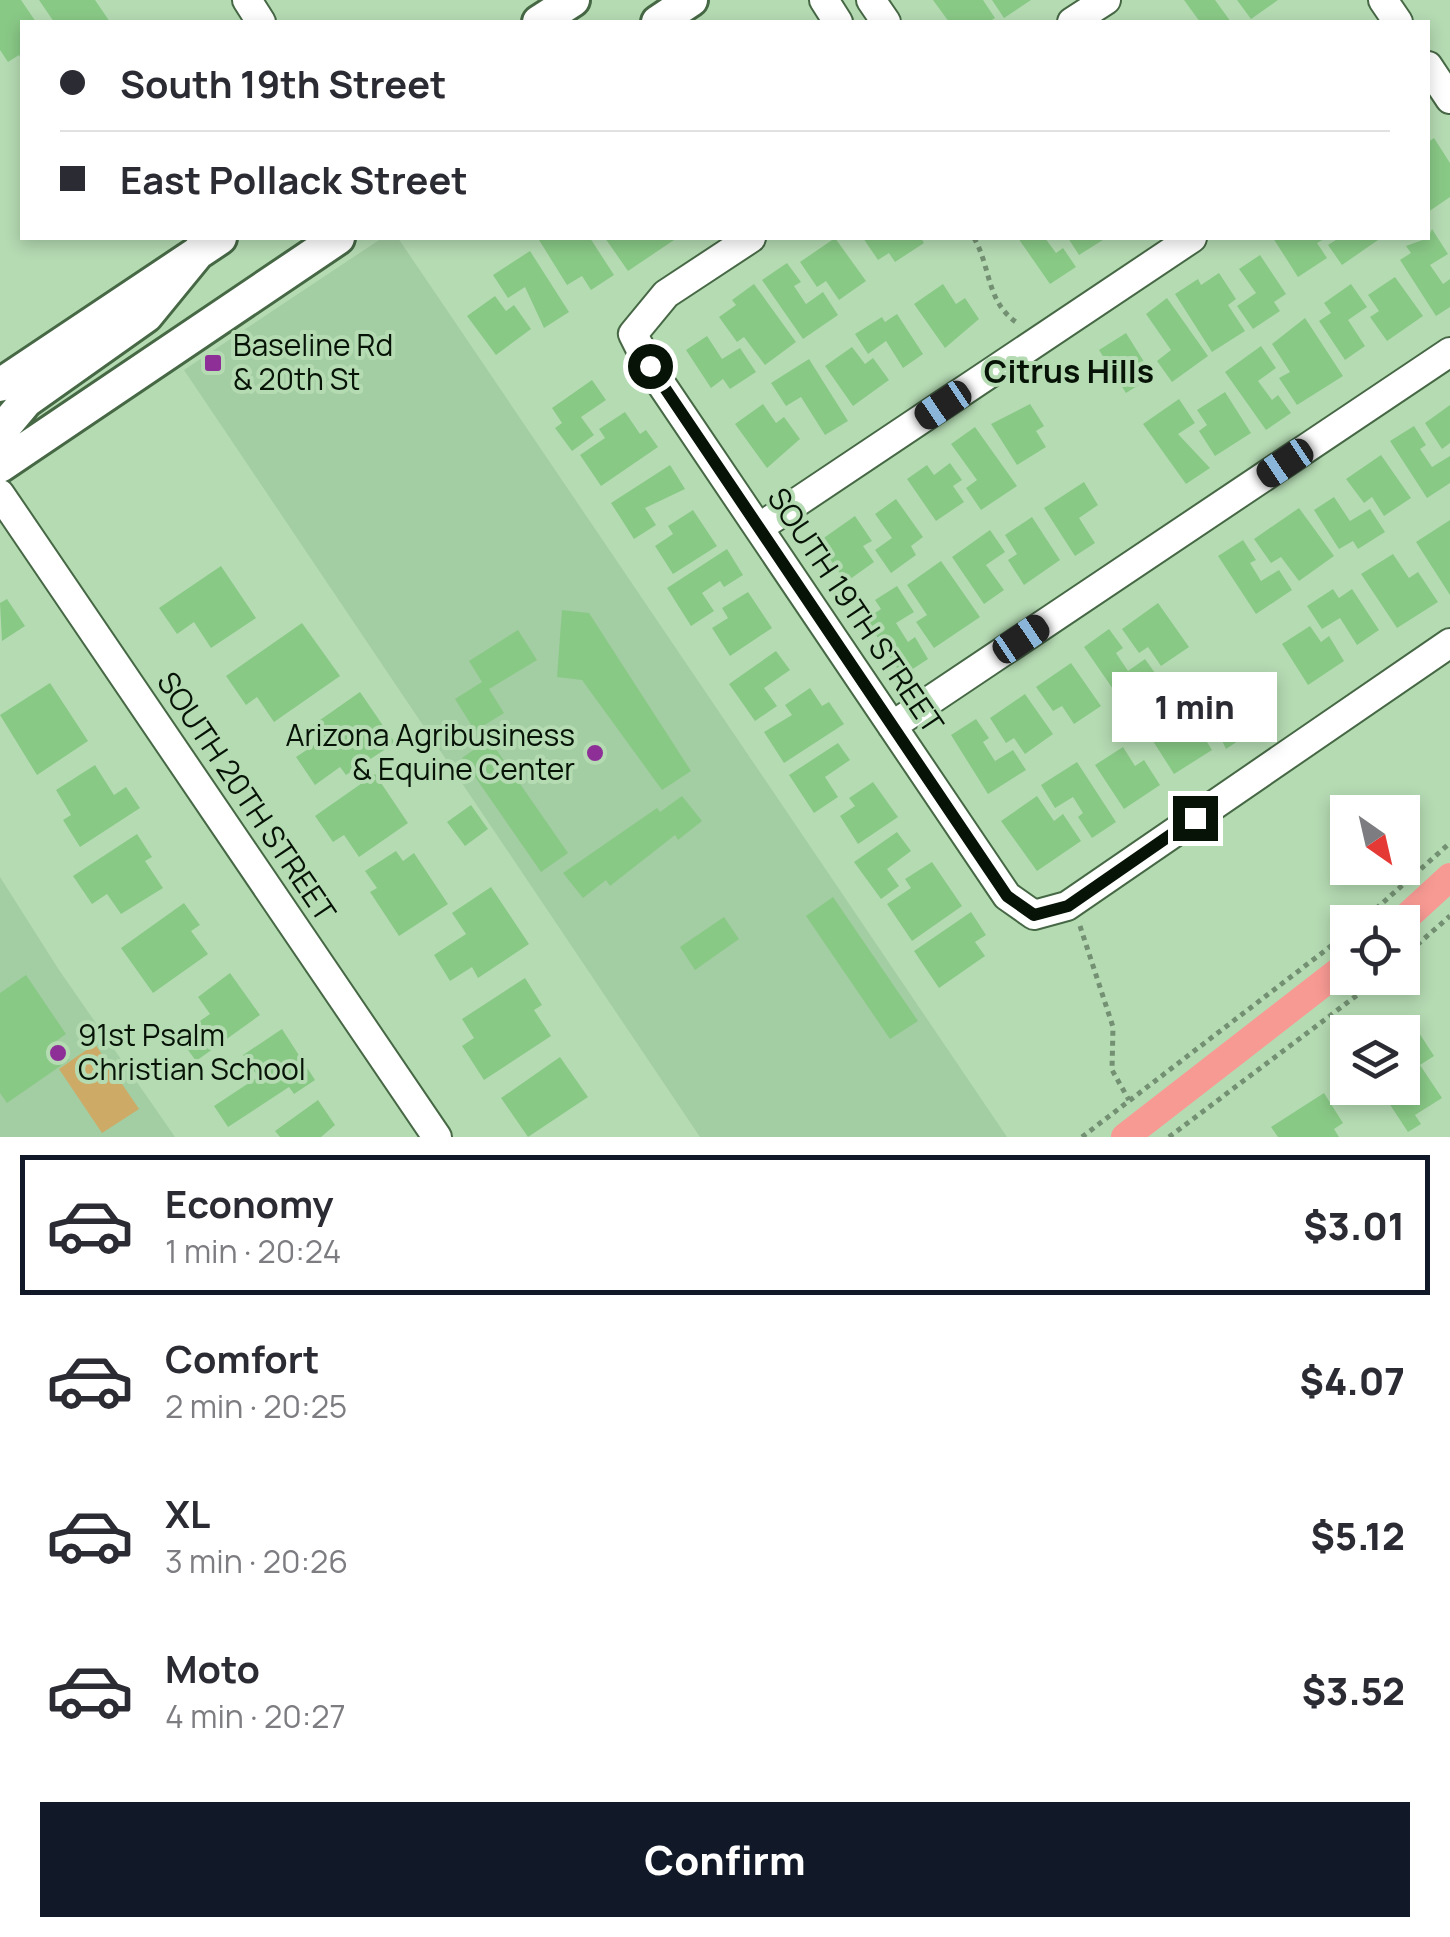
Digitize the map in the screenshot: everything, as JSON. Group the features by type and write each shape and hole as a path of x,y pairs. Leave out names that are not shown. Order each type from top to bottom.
{"main road":[{"path":"542,20 572,0"},
{"path":"661,20 691,0"},
{"path":"0,466 335,240"},
{"path":"0,386 210,244"},
{"path":"0,432 26,401 146,316 210,244"}],"street":[{"path":"1075,20 1106,0"},
{"path":"1430,73 1450,99"},
{"name":"SOUTH 19TH STREET","path":"748,240 666,294 633,334 650,366 1007,896 1034,915 1068,906 1450,643"},
{"path":"760,527 1189,240"},
{"path":"892,726 1450,352"},
{"name":"SOUTH 20TH STREET","path":"0,494 437,1137"}],"path":[{"path":"975,240 988,266 991,294 1016,322"},
{"path":"1380,905 1450,843"},
{"path":"1420,942 1450,916"},
{"path":"1078,924 1113,1027 1112,1070 1117,1086 1130,1100"},
{"path":"1082,1137 1330,947"},
{"path":"1169,1137 1357,995"}],"shaded area":[{"name":"Arizona Agribusiness & Equine Center","path":"379,240 399,240 1007,1137 700,1137 184,370"},
{"name":"91st Psalm Christian School","path":"0,877 59,970 175,1137 0,1137"},
{"path":"95,1044 139,1109 102,1133 59,1069"}],"building":[{"path":"0,0 21,0 35,20 20,20 20,57 8,62 0,50"},
{"path":"39,0 95,0 109,20 53,20"},
{"path":"933,0 983,0 995,18 992,20 948,20"},
{"path":"992,0 1031,0 1004,18"},
{"path":"1184,0 1215,0 1230,20 1199,20"},
{"path":"1237,0 1278,0 1251,19"},
{"path":"1434,138 1450,163 1450,197 1430,211 1430,141"},
{"path":"1432,229 1448,254 1430,265 1443,284 1450,279 1450,307 1436,316 1400,260 1411,253 1406,246 1430,240"},
{"path":"539,240 591,240 614,275 591,290 582,276 567,285"},
{"path":"606,240 674,240 628,271"},
{"path":"836,240 866,281 839,300 826,281 817,287 800,262"},
{"path":"864,240 924,243 895,262 889,253 878,260"},
{"path":"1019,240 1046,240 1056,253 1063,248 1076,267 1050,284"},
{"path":"1069,240 1103,240 1079,255"},
{"path":"1274,240 1322,240 1317,243 1327,258 1298,277"},
{"path":"1336,240 1378,240 1342,265 1328,245"},
{"path":"530,251 569,312 544,328 525,287 508,298 493,275"},
{"path":"1260,255 1286,294 1274,302 1280,311 1253,329 1237,306 1256,293 1239,269"},
{"path":"787,263 801,282 794,286 806,304 823,292 838,315 803,339 762,280"},
{"path":"1219,273 1236,299 1228,305 1245,331 1212,352 1175,294 1198,279 1201,285"},
{"path":"1395,277 1423,316 1387,341 1370,317 1379,311 1368,295"},
{"path":"754,284 796,342 765,365 744,337 737,342 719,317 736,305 732,300"},
{"path":"943,284 956,304 965,298 979,319 945,348 914,304"},
{"path":"1351,284 1367,307 1348,320 1365,346 1345,360 1319,321 1331,313 1324,303"},
{"path":"495,296 506,311 514,305 531,329 496,355 467,316"},
{"path":"1167,298 1208,356 1172,382 1157,361 1171,350 1146,314"},
{"path":"897,314 923,354 903,368 886,341 868,354 855,334 882,317 885,322"},
{"path":"1305,318 1343,376 1297,405 1279,378 1290,372 1272,344"},
{"path":"1126,333 1153,376 1126,393 1099,350"},
{"path":"707,336 722,359 740,348 756,372 730,389 723,379 711,388 686,350"},
{"path":"1261,346 1276,368 1258,381 1272,400 1278,395 1291,413 1266,430 1225,372"},
{"path":"852,347 865,364 873,358 889,380 853,406 825,366"},
{"path":"219,354 226,358 209,371 200,366"},
{"path":"809,359 848,421 825,435 801,397 786,406 771,383"},
{"path":"592,380 606,400 581,417 594,435 572,451 555,428 562,423 552,408"},
{"path":"1225,392 1251,433 1215,456 1199,431 1207,425 1197,410"},
{"path":"1179,399 1195,423 1178,434 1210,468 1186,484 1143,424"},
{"path":"763,404 776,423 784,417 800,439 767,468 735,424"},
{"path":"1030,404 1044,426 1036,431 1046,447 1017,465 991,424"},
{"path":"1450,405 1450,443 1442,449 1425,423"},
{"path":"625,412 640,434 646,430 658,447 601,486 580,455 605,438 599,429"},
{"path":"1414,426 1426,445 1420,449 1432,467 1450,456 1450,483 1427,498 1390,441"},
{"path":"975,427 1017,486 981,510 966,488 977,480 951,444"},
{"path":"1381,455 1411,498 1384,516 1372,497 1364,503 1346,479"},
{"path":"950,463 962,480 953,486 964,502 936,521 907,479 927,465 934,475"},
{"path":"670,465 685,489 645,508 656,525 634,539 611,503"},
{"path":"1084,482 1098,505 1079,518 1095,543 1075,556 1044,508"},
{"path":"1334,497 1350,521 1370,509 1385,532 1358,549 1353,541 1339,549 1314,510"},
{"path":"896,499 923,537 911,546 916,555 891,573 875,550 892,538 875,514"},
{"path":"1299,508 1334,556 1299,581 1281,557 1271,563 1254,539"},
{"path":"693,510 717,546 673,574 655,546 673,534 668,526"},
{"path":"855,516 872,541 863,546 874,562 846,582 818,542"},
{"path":"1032,517 1060,560 1024,585 1008,560 1017,554 1005,535"},
{"path":"1450,520 1450,595 1416,542"},
{"path":"990,530 1005,552 986,565 1004,590 984,604 952,557"},
{"path":"1243,540 1256,560 1250,563 1261,581 1279,570 1292,590 1256,614 1218,556"},
{"path":"727,549 743,575 724,587 720,581 702,593 714,611 691,626 667,588"},
{"path":"1393,554 1409,578 1418,572 1438,602 1397,628 1361,574"},
{"path":"941,561 980,617 934,648 916,622 927,615 907,585"},
{"path":"221,566 256,618 211,648 194,622 177,634 159,608"},
{"path":"897,586 914,612 896,623 908,642 915,637 928,659 902,676 866,619 881,609 875,600"},
{"path":"1333,589 1339,598 1352,589 1379,630 1357,645 1340,618 1322,629 1307,606"},
{"path":"748,592 772,628 730,656 712,628 728,618 722,608"},
{"path":"7,599 25,626 2,641 0,603"},
{"path":"1158,603 1189,647 1161,666 1148,647 1139,653 1122,629"},
{"path":"562,610 589,613 691,771 662,790 582,680 557,677"},
{"path":"302,623 340,676 274,722 257,697 246,705 226,676"},
{"path":"1310,626 1321,642 1329,636 1344,661 1308,685 1282,644"},
{"path":"1109,629 1123,648 1116,653 1128,671 1145,659 1160,680 1124,705 1084,647"},
{"path":"518,630 537,660 489,689 504,713 475,731 455,699 482,682 469,661"},
{"path":"776,651 790,670 764,688 777,706 755,721 729,684"},
{"path":"1071,663 1101,706 1074,724 1062,706 1053,711 1036,687"},
{"path":"1211,672 1250,733 1226,749 1206,707 1188,718 1174,697"},
{"path":"50,683 88,741 37,775 0,715"},
{"path":"810,688 822,706 829,702 844,724 784,763 764,732 792,715 785,705"},
{"path":"360,692 395,743 346,775 340,767 315,785 296,757 320,741 310,727"},
{"path":"1025,694 1053,734 1025,754 1014,738 1006,743 990,718"},
{"path":"1174,712 1186,731 1196,725 1212,750 1174,774 1146,730"},
{"path":"976,719 989,738 983,742 995,761 1013,750 1026,770 988,794 951,735"},
{"path":"489,739 568,853 541,872 462,758"},
{"path":"838,743 850,760 825,777 838,797 814,813 789,775"},
{"path":"1123,747 1135,766 1144,760 1160,785 1124,809 1095,765"},
{"path":"1077,762 1116,822 1092,838 1078,817 1083,813 1073,797 1055,808 1041,785"},
{"path":"95,765 114,795 126,787 140,808 80,847 63,820 71,815 56,790"},
{"path":"375,774 408,823 359,857 344,835 333,842 315,816"},
{"path":"873,782 898,817 858,844 840,816 855,806 849,798"},
{"path":"682,796 702,821 678,840 675,835 610,886 606,880 583,898 563,873 657,808 660,812"},
{"path":"1037,796 1054,821 1063,814 1081,841 1037,871 1001,821"},
{"path":"471,805 488,829 465,846 447,822"},
{"path":"897,832 911,851 887,869 899,886 881,899 854,862"},
{"path":"137,834 152,857 145,861 163,888 121,914 107,894 92,904 73,876"},
{"path":"396,851 403,861 414,853 448,904 399,936 370,892 377,888 365,871"},
{"path":"932,862 962,906 912,941 887,904 911,888 905,879"},
{"path":"491,887 529,944 478,978 472,967 450,981 434,955 466,934 452,913"},
{"path":"833,897 918,1021 890,1039 806,916"},
{"path":"184,903 200,925 191,931 208,954 153,993 121,948"},
{"path":"971,912 986,935 975,942 985,956 939,988 914,951"},
{"path":"724,917 739,939 695,970 680,947"},
{"path":"230,973 260,1015 196,1061 178,1036 210,1014 198,997"},
{"path":"26,975 66,1034 56,1041 69,1060 7,1103 0,1093 0,993"},
{"path":"525,978 542,1005 534,1010 551,1036 484,1080 462,1046 474,1038 462,1019"},
{"path":"282,1029 315,1080 294,1094 289,1087 228,1127 214,1106 258,1077 243,1055"},
{"path":"1420,1034 1434,1056 1420,1065"},
{"path":"560,1057 588,1097 528,1137 501,1098"},
{"path":"1420,1065 1442,1098 1415,1115 1421,1124 1408,1132 1390,1105 1420,1105"},
{"path":"1324,1093 1343,1123 1334,1129 1339,1137 1278,1137 1271,1127"},
{"path":"318,1100 335,1125 321,1137 280,1137 275,1131"}],"waterway":[{"path":"1420,905 1450,877"},
{"path":"1125,1137 1330,978"}],"place":[{"name":"Baseline Rd & 20th St","path":"213,363"},
{"name":"Arizona Agribusiness & Equine Center","path":"595,753"},
{"name":"91st Psalm Christian School","path":"58,1053"}],"district":[{"name":"Citrus Hills","path":"1069,372"}],"route":[{"path":"650,366 1007,896 1034,915 1068,906 1195,818"}]}
